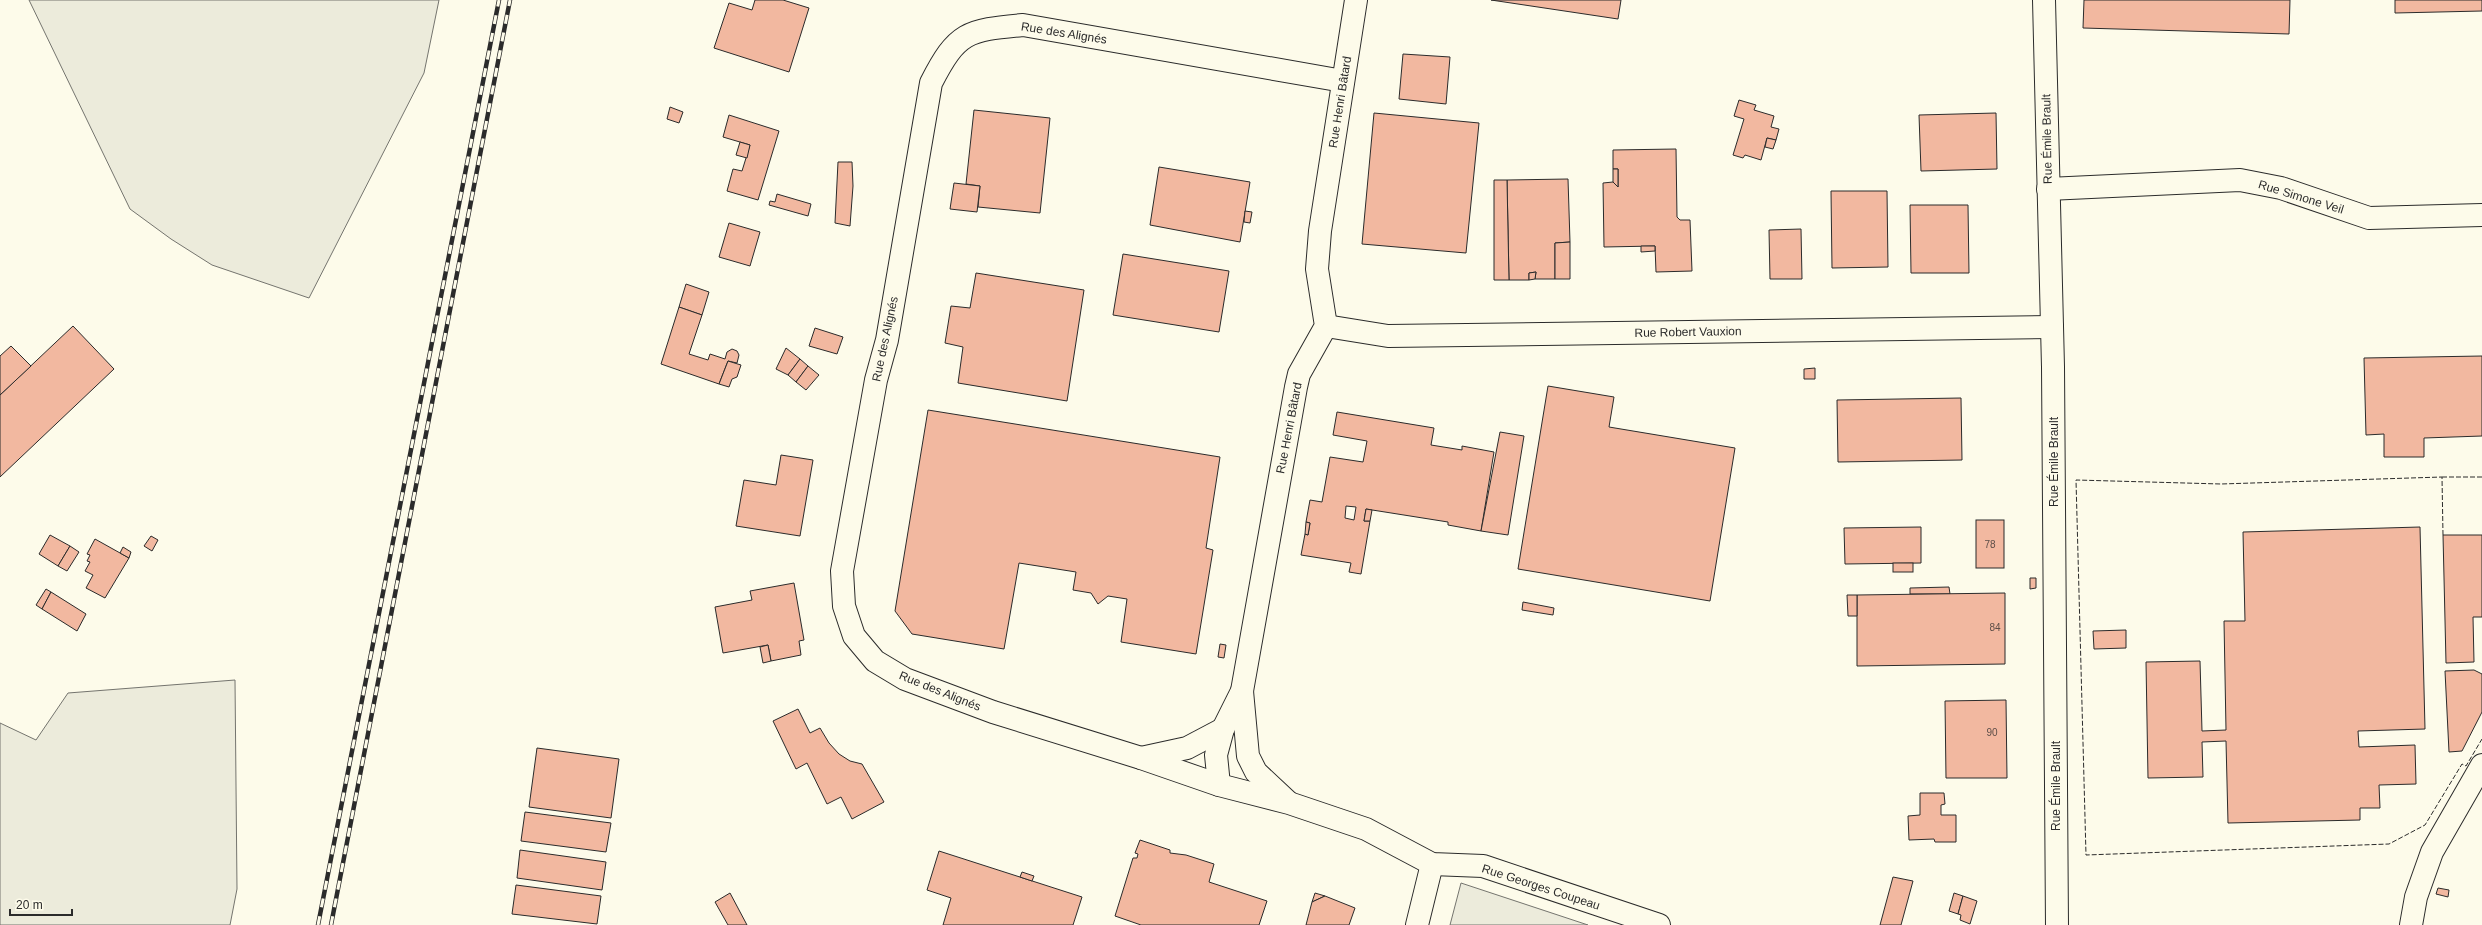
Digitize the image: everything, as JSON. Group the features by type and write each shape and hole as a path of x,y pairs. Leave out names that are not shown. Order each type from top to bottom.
{"street":[{"name":"Rue Henri Bâtard","path":"1219,785 1216,755 1223,729 1242,690 1296,387 1300,374 1326,326 1317,268 1320,231 1356,0"},
{"name":"Rue Émile Brault","path":"2044,0 2052,327 2057,925"},
{"name":"Rue des Alignés","path":"1219,785 1141,758 992,712 905,679 875,661 854,636 844,606 842,571 876,380 887,340 930,83 945,54 974,32 987,28 1023,25 1343,80"},
{"name":"Rue Simone Veil","path":"2048,189 2240,180 2281,188 2369,218 2482,215"},
{"name":"Rue Robert Vauxion","path":"1326,326 1388,336 2052,327"},
{"path":"1242,690 1245,741 1248,756 1256,772"},
{"path":"1141,758 1187,748 1223,729"},
{"path":"1187,748 1237,761 1256,772 1289,803"},
{"path":"2411,925 2416,897 2432,852 2482,765"},
{"name":"Rue Georges Coupeau","path":"1219,785 1289,803 1366,829 1432,864 1483,866 1659,925"},
{"path":"1417,925 1432,864"}],"shaded area":[{"path":"29,0 439,0 424,73 309,298 212,265 171,239 130,209"},
{"path":"235,680 237,889 230,925 0,925 0,723 36,740 68,693"},
{"path":"1461,883 1588,925 1450,925"}],"building":[{"path":"755,0 783,0 809,8 789,72 714,48 729,3 752,10"},
{"path":"1491,0 1621,0 1618,19"},
{"path":"2084,0 2290,0 2289,34 2083,28"},
{"path":"2395,0 2482,0 2482,11 2395,13"},
{"path":"1403,54 1450,57 1446,104 1399,99"},
{"path":"1739,100 1756,105 1754,110 1774,116 1771,127 1779,129 1776,140 1767,138 1761,160 1745,155 1743,158 1733,155 1744,119 1734,116"},
{"path":"670,107 683,112 679,123 667,119"},
{"path":"974,110 1050,118 1040,213 978,207 980,186 966,184"},
{"path":"1374,113 1479,123 1466,253 1362,244"},
{"path":"1996,113 1997,169 1921,171 1919,115"},
{"path":"729,115 779,131 758,200 727,191 733,169 742,171 750,145 723,137"},
{"path":"1767,138 1776,140 1773,149 1765,147"},
{"path":"740,142 750,145 747,158 736,155"},
{"path":"1676,149 1677,217 1680,220 1690,220 1692,271 1656,272 1655,246 1604,247 1603,183 1613,182 1618,187 1618,169 1613,169 1613,150"},
{"path":"838,162 852,162 853,186 850,226 835,223"},
{"path":"1159,167 1250,182 1240,242 1150,225"},
{"path":"1613,169 1618,169 1618,187 1613,182"},
{"path":"1568,179 1570,242 1555,243 1555,279 1535,279 1536,272 1529,273 1529,280 1509,280 1507,180"},
{"path":"1494,180 1507,180 1509,280 1494,280"},
{"path":"954,183 980,186 977,212 950,209"},
{"path":"1831,191 1887,191 1888,267 1832,268"},
{"path":"777,194 811,204 808,216 769,205 770,201 775,202"},
{"path":"1910,205 1968,205 1969,273 1911,273"},
{"path":"1245,211 1252,212 1250,223 1244,222"},
{"path":"729,223 760,232 750,266 719,257"},
{"path":"1801,229 1802,279 1770,279 1769,230"},
{"path":"1570,242 1570,279 1555,279 1555,243"},
{"path":"1641,246 1655,246 1655,251 1641,252"},
{"path":"1123,254 1229,271 1219,332 1113,315"},
{"path":"1536,272 1535,279 1529,280 1529,273"},
{"path":"976,273 1084,290 1067,401 958,383 963,347 945,343 951,306 970,308"},
{"path":"686,284 709,292 702,315 679,307"},
{"path":"679,307 702,315 689,354 708,360 710,354 725,359 727,352 732,349 737,351 739,355 737,363 728,361 719,384 661,364"},
{"path":"73,326 114,369 0,477 0,395"},
{"path":"815,328 843,337 837,354 809,346"},
{"path":"11,346 31,366 0,395 0,356"},
{"path":"786,348 800,359 788,375 776,369"},
{"path":"2482,356 2482,436 2424,438 2424,457 2384,457 2384,434 2366,435 2364,358"},
{"path":"800,359 808,366 796,382 788,375"},
{"path":"728,361 741,365 737,377 732,379 729,387 719,384"},
{"path":"808,366 819,375 806,390 796,382"},
{"path":"1815,368 1815,379 1804,379 1804,369"},
{"path":"1548,386 1614,397 1609,427 1735,448 1710,601 1518,569"},
{"path":"1961,398 1962,460 1838,462 1837,400"},
{"path":"928,410 1220,457 1206,548 1213,550 1196,654 1121,642 1127,599 1108,596 1098,604 1091,593 1073,590 1076,572 1019,563 1004,649 912,634 895,611"},
{"path":"1337,412 1434,428 1431,445 1462,450 1462,446 1494,452 1481,531 1448,525 1448,522 1366,509 1364,521 1370,521 1361,574 1349,572 1351,563 1301,555 1305,534 1308,535 1310,523 1306,522 1310,500 1322,502 1330,457 1363,462 1367,441 1333,435","holes":["1346,506 1356,507 1354,520 1345,518"]},
{"path":"1500,432 1524,436 1508,535 1481,531"},
{"path":"781,455 813,460 800,536 736,526 744,480 776,485"},
{"path":"1366,509 1372,510 1370,521 1364,521"},
{"path":"1976,520 2004,520 2004,568 1976,568"},
{"path":"1306,522 1310,523 1308,535 1305,534"},
{"path":"1921,527 1921,563 1845,564 1844,528"},
{"path":"2420,527 2425,729 2358,731 2359,747 2415,745 2416,784 2379,785 2380,808 2360,808 2360,820 2228,823 2226,741 2202,742 2203,777 2148,778 2146,662 2200,661 2202,731 2226,730 2224,621 2245,621 2243,532"},
{"path":"50,535 70,546 58,566 39,554"},
{"path":"2443,535 2482,535 2482,617 2473,617 2474,662 2446,663"},
{"path":"151,536 158,540 152,551 144,546"},
{"path":"95,539 129,558 105,598 86,588 93,575 85,571 90,562 87,561 90,555 87,554"},
{"path":"70,546 79,552 67,571 58,566"},
{"path":"123,547 131,552 129,558 120,553"},
{"path":"1893,563 1913,563 1913,572 1893,572"},
{"path":"2030,578 2036,578 2036,588 2030,589"},
{"path":"794,583 804,640 799,641 801,655 771,661 768,645 723,653 715,607 752,600 750,591"},
{"path":"1949,587 1950,594 1910,594 1910,588"},
{"path":"46,589 51,592 42,609 36,605"},
{"path":"51,592 86,614 77,631 42,609"},
{"path":"2005,593 2005,664 1857,666 1857,595"},
{"path":"1847,595 1857,595 1857,616 1848,616"},
{"path":"1523,602 1554,608 1553,615 1522,610"},
{"path":"2126,630 2126,648 2094,649 2093,631"},
{"path":"1220,644 1226,645 1224,658 1218,657"},
{"path":"768,645 771,661 763,663 760,647"},
{"path":"2474,670 2482,674 2482,712 2462,751 2449,752 2445,671"},
{"path":"2006,700 2007,778 1946,778 1945,701"},
{"path":"798,709 810,733 820,728 829,743 839,754 850,761 862,764 884,802 852,819 841,797 827,804 807,763 796,769 773,721"},
{"path":"537,748 619,759 611,818 529,807"},
{"path":"1920,793 1944,793 1945,804 1941,805 1941,815 1956,815 1956,842 1935,842 1934,839 1909,840 1908,816 1920,815"},
{"path":"525,812 611,823 606,852 521,841"},
{"path":"1140,840 1170,850 1170,853 1186,855 1214,864 1209,882 1267,901 1259,925 1141,925 1115,916 1133,858 1137,858 1138,854 1135,853"},
{"path":"520,850 606,862 602,890 517,878"},
{"path":"939,851 1082,897 1073,925 943,925 951,898 927,890"},
{"path":"1022,872 1034,876 1032,881 1020,877"},
{"path":"1893,877 1913,881 1901,925 1880,925"},
{"path":"516,885 601,896 597,924 512,914"},
{"path":"2438,888 2449,890 2448,897 2436,894"},
{"path":"730,893 747,925 728,925 715,902"},
{"path":"1315,893 1325,896 1312,902"},
{"path":"1954,893 1963,896 1958,914 1949,911"},
{"path":"1325,896 1355,908 1349,925 1306,925 1312,902"},
{"path":"1963,896 1977,901 1970,924 1960,920 1961,915 1958,914"}],"railway":[{"path":"318,925 499,0"},
{"path":"331,925 510,0"}],"fence":[{"path":"2442,477 2482,477"},
{"path":"2443,535 2442,477 2221,484 2076,480 2086,855 2389,844 2425,825 2462,764 2466,766 2482,739"}]}
